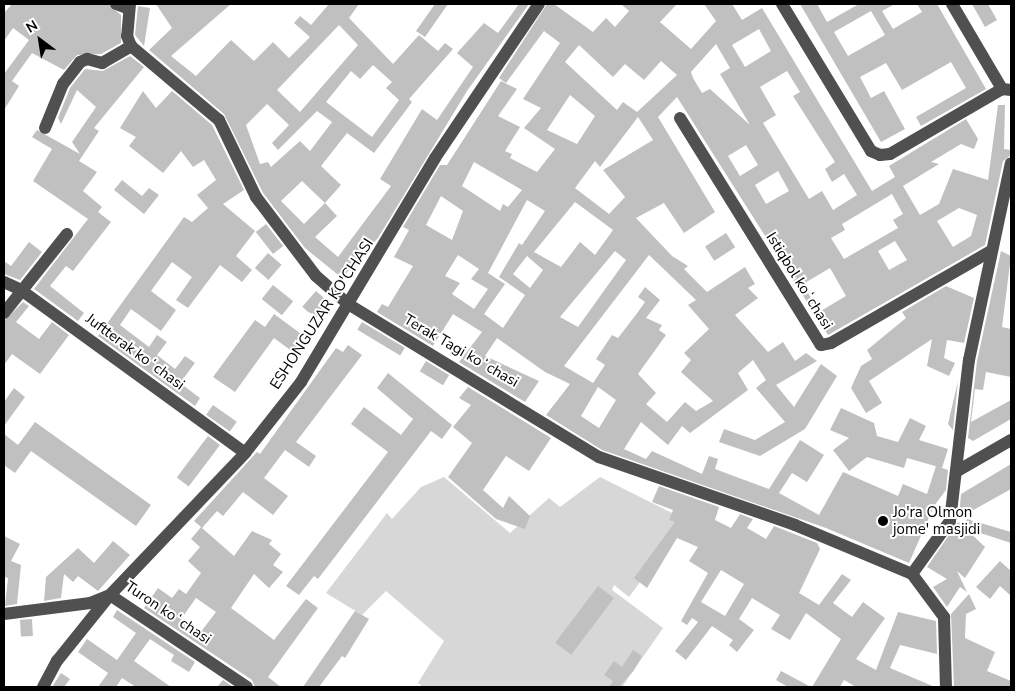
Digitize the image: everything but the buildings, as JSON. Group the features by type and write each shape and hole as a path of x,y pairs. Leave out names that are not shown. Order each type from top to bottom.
{"street":[{"path":"45,128 60,91 80,62 102,63 131,46 130,6 116,4"},
{"name":"ESHONGUZAR KO'CHASI","path":"44,687 58,660 110,594 245,453 301,382 435,158 539,4"},
{"path":"782,4 871,151 880,155 890,154 1007,90 952,4"},
{"name":"Terak Tagi koʻchasi","path":"131,46 219,120 256,197 316,276 348,304 599,457 795,525 912,574"},
{"name":"Istiqbol koʻchasi","path":"680,118 820,345 992,251"},
{"path":"946,687 944,618 912,574 950,522 959,470 970,360 1011,163"},
{"path":"4,313 67,234"},
{"name":"Juftterak koʻchasi","path":"4,282 21,290 245,453"},
{"path":"959,470 1011,440"},
{"name":"Turon koʻchasi","path":"4,614 90,603 110,594 247,687"}],"shaded area":[{"path":"444,477 510,533 549,498 560,507 600,477 686,520 629,597 614,585 612,590 663,628 622,687 423,687 418,683 444,641 386,591 362,615 326,593 387,513 392,519 421,487"}],"place":[{"name":"Jo'ra Olmon jome' masjidi","path":"883,521"}]}
